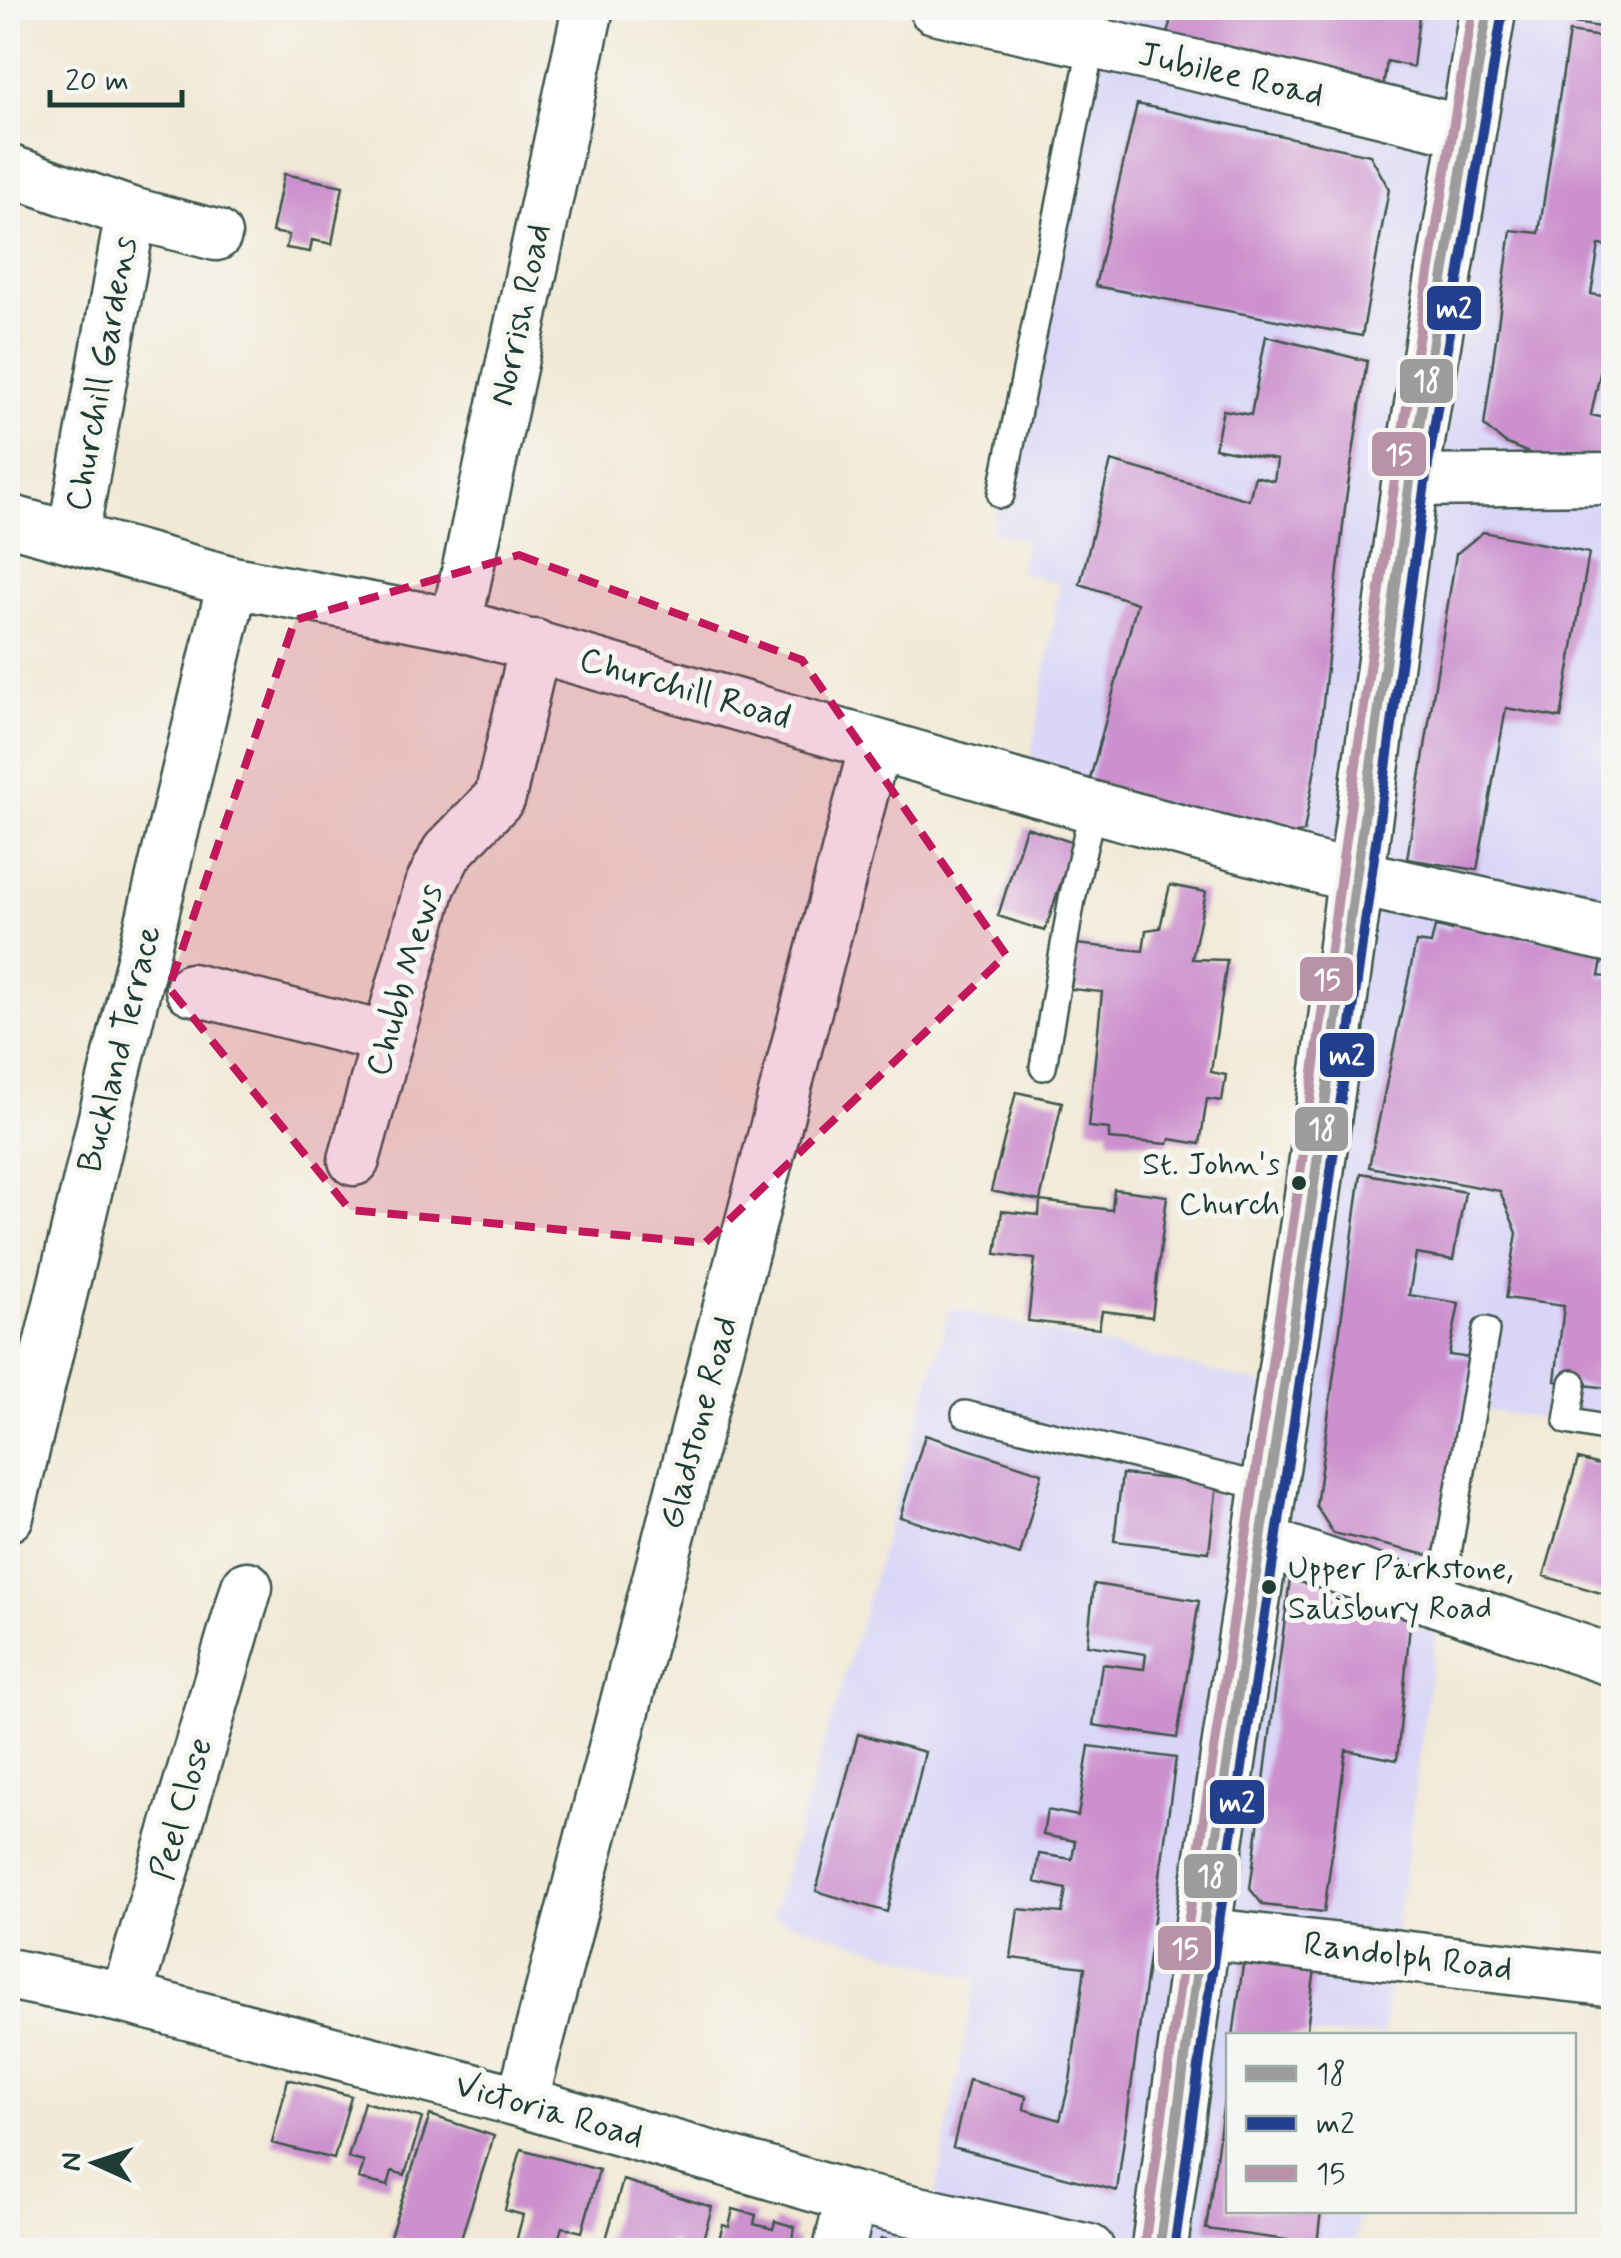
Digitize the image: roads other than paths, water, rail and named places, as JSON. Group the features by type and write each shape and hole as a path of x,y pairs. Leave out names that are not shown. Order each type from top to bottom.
{"main road":[{"path":"1158,2250 1357,878 1410,481 1488,8"},
{"path":"1357,878 1614,935"}],"street":[{"name":"Norrish Road","path":"456,624 588,8"},
{"name":"Jubilee Road","path":"934,8 1468,132"},
{"name":"Churchill Gardens","path":"8,170 132,213 216,235"},
{"name":"Churchill Gardens","path":"73,536 132,213"},
{"path":"1410,481 1614,479"},
{"name":"Churchill Road","path":"8,520 233,582 456,624 1093,807 1357,878"},
{"name":"Buckland Terrace","path":"8,1516 233,582"},
{"name":"Chubb Mews","path":"354,1160 430,886 447,852 500,797 535,645"},
{"name":"Gladstone Road","path":"522,2102 875,745"},
{"path":"191,988 387,1038"},
{"path":"1260,1541 1614,1661"},
{"name":"Peel Close","path":"126,1998 230,1605"},
{"name":"Randolph Road","path":"1202,1934 1614,1981"},
{"name":"Victoria Road","path":"8,1974 126,1998 522,2102 851,2197 1089,2250"},
{"path":"839,2250 851,2197"}],"lane":[{"path":"1001,495 1092,43"},
{"path":"1042,1067 1072,898 1093,807"},
{"path":"1440,1600 1486,1330"},
{"path":"1572,1383 1567,1421 1614,1430"},
{"path":"965,1414 1268,1488"}],"place":[{"name":"St. John's Church","path":"1299,1183"},
{"name":"Upper Parkstone, Salisbury Road","path":"1269,1587"}]}
